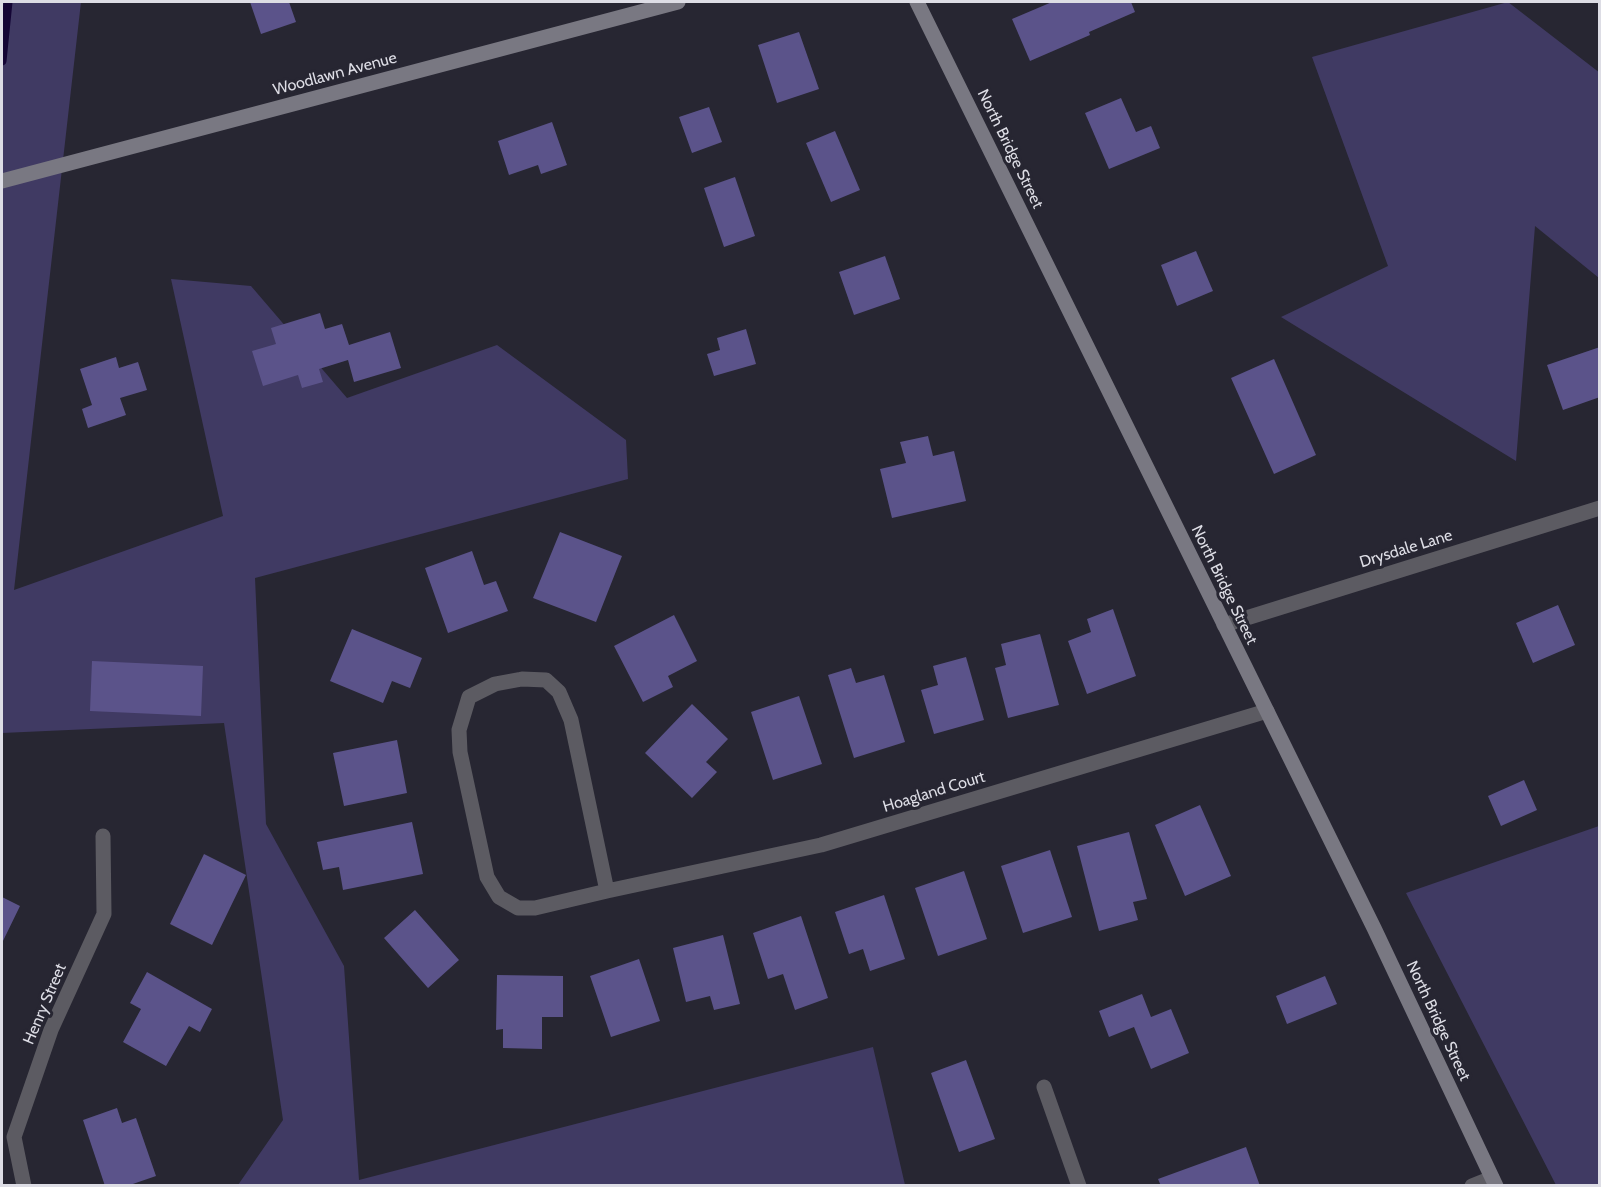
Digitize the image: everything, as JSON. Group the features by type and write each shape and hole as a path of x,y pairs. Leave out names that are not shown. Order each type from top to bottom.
{"street":[{"name":"Woodlawn Avenue","path":"2,181 678,2"},
{"name":"North Bridge Street","path":"917,2 1374,928 1494,1182"},
{"name":"Drysdale Lane","path":"1224,625 1599,508"},
{"name":"Hoagland Court","path":"608,891 571,720 559,692 546,680 522,679 495,684 469,697 459,730 460,752 487,877 499,897 518,908 535,908 821,845 1266,711"},
{"name":"Henry Street","path":"24,1185 14,1137 51,1030 105,914 103,836"},
{"path":"1044,1087 1079,1185"},
{"path":"1472,1185 1494,1182"}],"shaded area":[{"path":"2,2 81,2 14,590 223,516 171,279 251,286 347,398 497,345 626,440 628,479 255,578 266,824 344,966 359,1180 873,1047 905,1185 238,1185 283,1120 224,723 2,733"},
{"path":"1508,2 1600,73 1599,278 1535,226 1516,461 1281,317 1388,266 1312,57"},
{"path":"1599,826 1599,1185 1556,1185 1406,893"}],"building":[{"path":"250,2 289,2 296,22 261,34"},
{"path":"1052,2 1131,2 1135,12 1089,32 1090,35 1030,61 1012,19"},
{"path":"799,32 819,89 777,103 758,45"},
{"path":"1121,98 1136,132 1151,126 1160,148 1109,169 1085,113"},
{"path":"709,107 722,142 692,153 679,117"},
{"path":"552,122 567,165 541,174 538,165 509,175 498,141"},
{"path":"835,131 860,190 831,202 806,143"},
{"path":"735,177 755,236 724,247 704,188"},
{"path":"1196,251 1213,291 1177,306 1161,265"},
{"path":"885,256 900,299 854,315 839,272"},
{"path":"320,313 325,329 342,324 349,345 390,332 401,368 354,382 348,360 319,369 323,382 302,388 298,375 263,386 252,351 276,344 271,328"},
{"path":"746,329 756,364 714,376 707,354 720,350 717,338"},
{"path":"1600,347 1600,397 1563,410 1547,365"},
{"path":"116,357 119,368 138,362 147,390 120,398 126,415 88,428 82,409 92,405 80,369"},
{"path":"1274,359 1316,455 1274,474 1231,378"},
{"path":"928,436 933,456 954,451 966,501 892,518 880,469 906,463 900,442"},
{"path":"560,532 622,556 596,622 533,598"},
{"path":"472,551 484,585 496,581 508,611 448,633 425,568"},
{"path":"1558,605 1575,645 1533,663 1516,623"},
{"path":"1113,609 1136,676 1087,694 1068,641 1091,632 1087,619"},
{"path":"674,615 697,661 668,676 673,687 643,702 614,646"},
{"path":"352,629 422,658 410,688 392,681 383,703 330,681"},
{"path":"1040,634 1059,705 1008,718 995,668 1006,665 1001,644"},
{"path":"966,657 984,720 934,734 921,690 938,685 933,666"},
{"path":"92,661 203,666 201,716 90,711"},
{"path":"851,668 856,683 884,675 905,742 854,758 828,675"},
{"path":"799,696 822,764 773,780 751,712"},
{"path":"692,704 728,739 706,762 717,772 692,798 645,753"},
{"path":"397,740 407,793 344,806 333,753"},
{"path":"1524,780 1537,810 1501,826 1488,796"},
{"path":"1200,805 1231,876 1185,896 1155,825"},
{"path":"412,822 423,874 343,890 339,867 323,870 317,842"},
{"path":"1129,832 1147,899 1133,902 1138,920 1099,931 1077,846"},
{"path":"1050,850 1072,917 1023,933 1001,866"},
{"path":"204,854 246,875 212,945 170,924"},
{"path":"964,871 987,939 938,956 915,888"},
{"path":"884,895 905,959 870,971 863,949 849,954 835,912"},
{"path":"2,897 20,906 2,943"},
{"path":"415,910 459,960 428,988 384,938"},
{"path":"801,916 828,998 795,1010 783,974 768,979 753,933"},
{"path":"723,935 740,1004 714,1010 710,996 686,1002 673,948"},
{"path":"639,959 660,1021 611,1037 590,976"},
{"path":"147,972 212,1009 200,1032 189,1026 166,1066 123,1042 141,1009 130,1003"},
{"path":"497,975 563,976 563,1017 542,1017 542,1049 503,1048 503,1029 496,1030"},
{"path":"1325,976 1337,1004 1287,1024 1276,996"},
{"path":"1142,994 1151,1017 1171,1009 1189,1053 1151,1069 1134,1027 1109,1037 1099,1011"},
{"path":"966,1060 995,1139 959,1152 931,1073"},
{"path":"117,1108 122,1123 136,1118 156,1176 127,1186 105,1186 83,1120"},
{"path":"1246,1147 1260,1186 1161,1186 1158,1179"}],"waterway":[{"path":"2,61 8,2"}]}
